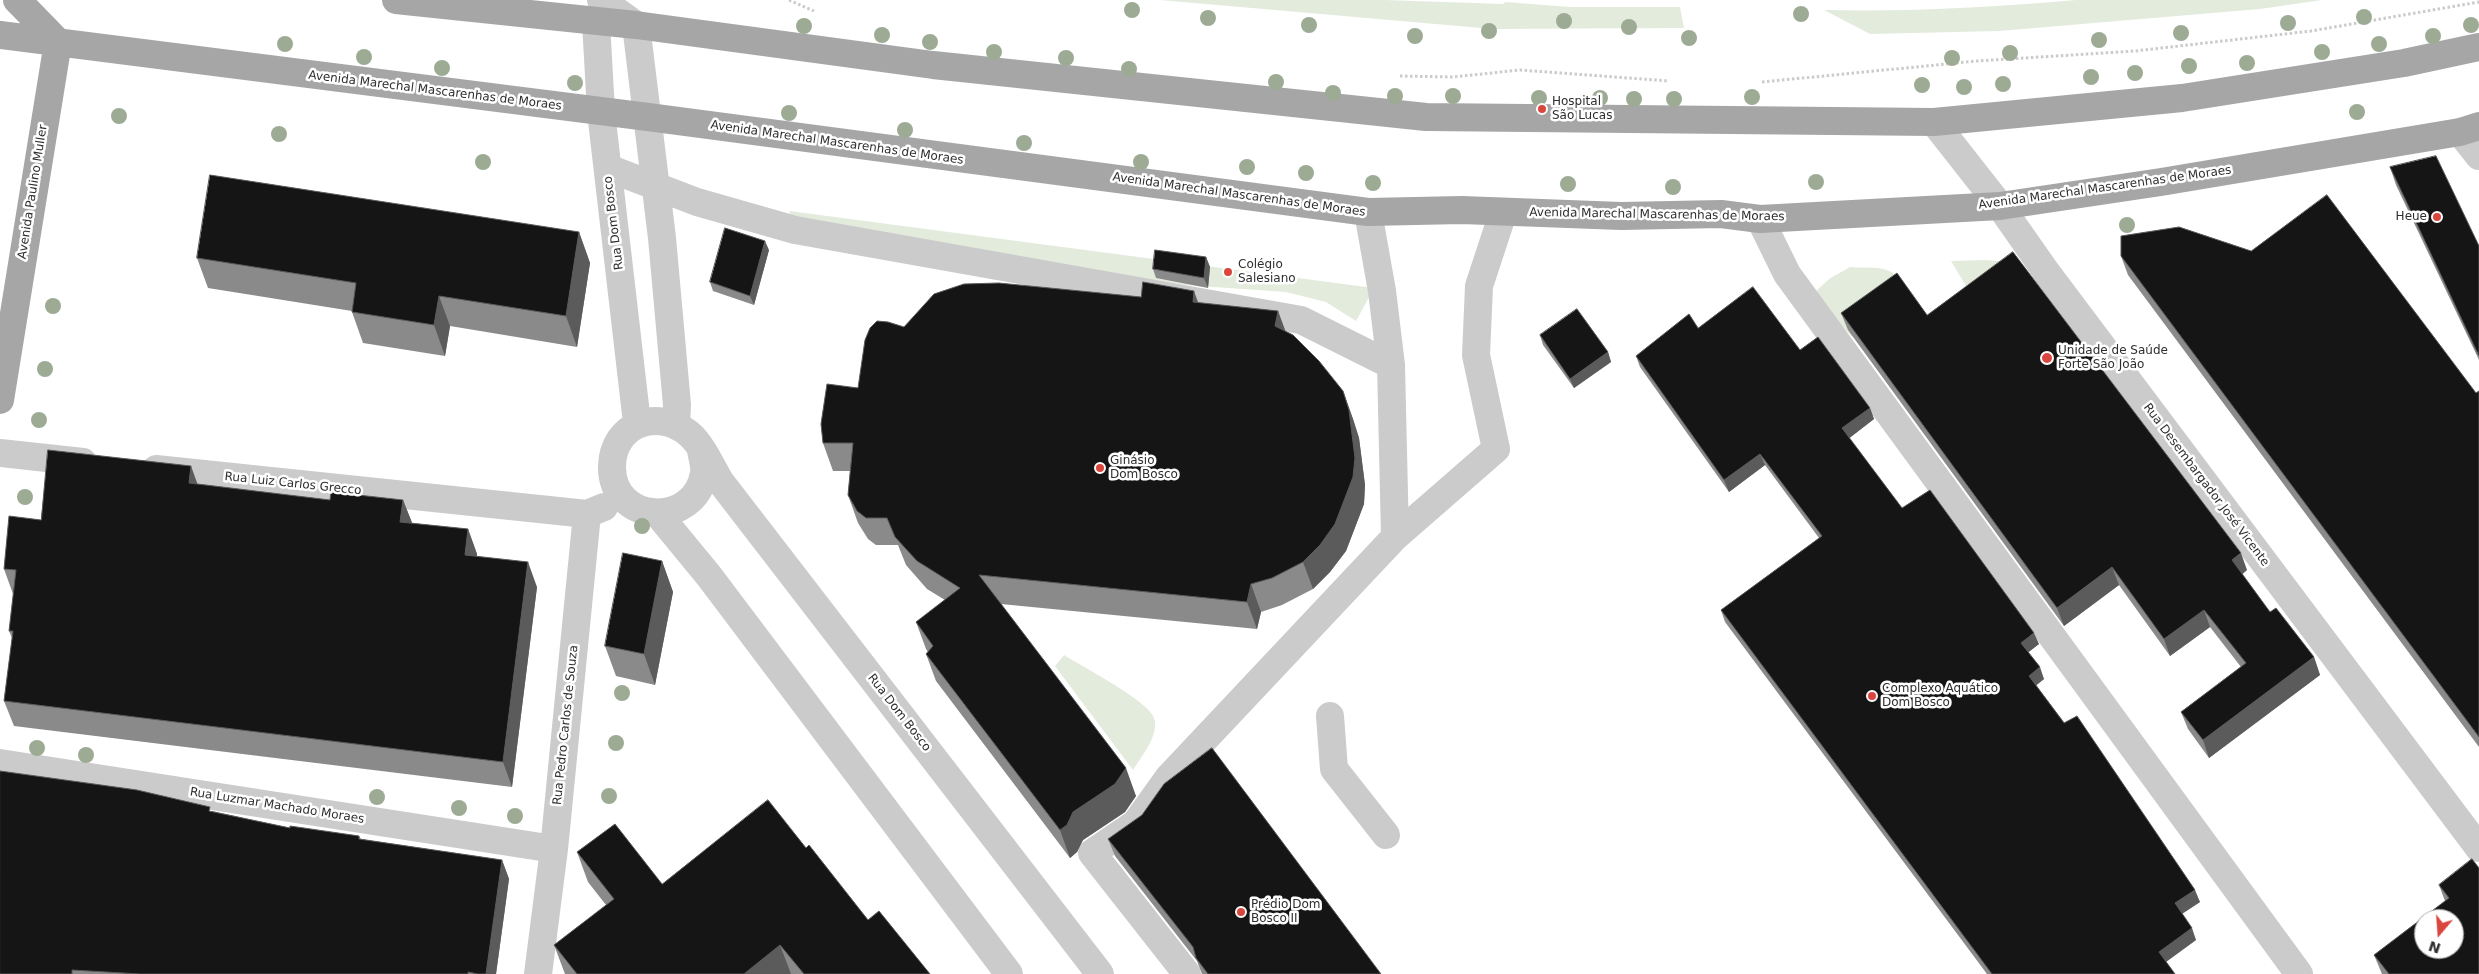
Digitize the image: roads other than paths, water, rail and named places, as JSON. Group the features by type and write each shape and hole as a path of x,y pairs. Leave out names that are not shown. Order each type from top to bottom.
{"main road":[{"path":"17,0 58,42"},
{"path":"396,0 599,11 636,25 933,65 1426,117 1934,122 2182,98 2404,63 2479,47"},
{"name":"Avenida Marechal Mascarenhas de Moraes","path":"0,37 58,42 648,117 1368,212 1462,210 1612,216 1721,214 1760,218 2000,206 2161,182 2470,129"},
{"name":"Avenida Paulino Muller","path":"0,400 58,42"}],"street":[{"name":"Rua Dom Bosco","path":"599,11 601,112 637,423"},
{"path":"636,25 656,185 677,405 676,425"},
{"name":"Rua Desembargador José Vicente","path":"1934,122 2000,206 2047,273 2479,848"},
{"path":"2470,129 2479,156"},
{"path":"608,168 698,202 795,230 1301,320 1390,364"},
{"path":"1368,212 1382,291 1390,364 1395,537"},
{"path":"1187,974 1092,853 1136,823 1169,777 1395,537 1496,449 1476,355 1479,286 1503,212"},
{"path":"1760,218 1787,274 2299,974"},
{"path":"660,421 676,425 691,435 701,450 704,472 696,493 680,508 658,514 639,510 623,498 612,478 612,456 623,436 637,423 660,421"},
{"name":"Rua Dom Bosco","path":"701,450 720,481 1100,974"},
{"name":"Rua Luiz Carlos Grecco","path":"0,453 587,514"},
{"path":"587,514 623,498"},
{"name":"Rua Pedro Carlos de Souza","path":"538,974 554,849 587,514"},
{"path":"658,514 709,576 1009,974"},
{"path":"1330,716 1334,769 1386,835"},
{"name":"Rua Luzmar Machado Moraes","path":"0,763 554,849"}],"place":[{"name":"Hospital São Lucas","path":"1542,109"},
{"name":"Heue","path":"2437,217"},
{"name":"Colégio Salesiano","path":"1228,272"},
{"name":"Unidade de Saúde Forte São João","path":"2047,358"},
{"name":"Ginásio Dom Bosco","path":"1100,468"},
{"name":"Complexo Aquático Dom Bosco","path":"1872,696"},
{"name":"Prédio Dom Bosco II","path":"1241,912"}]}
